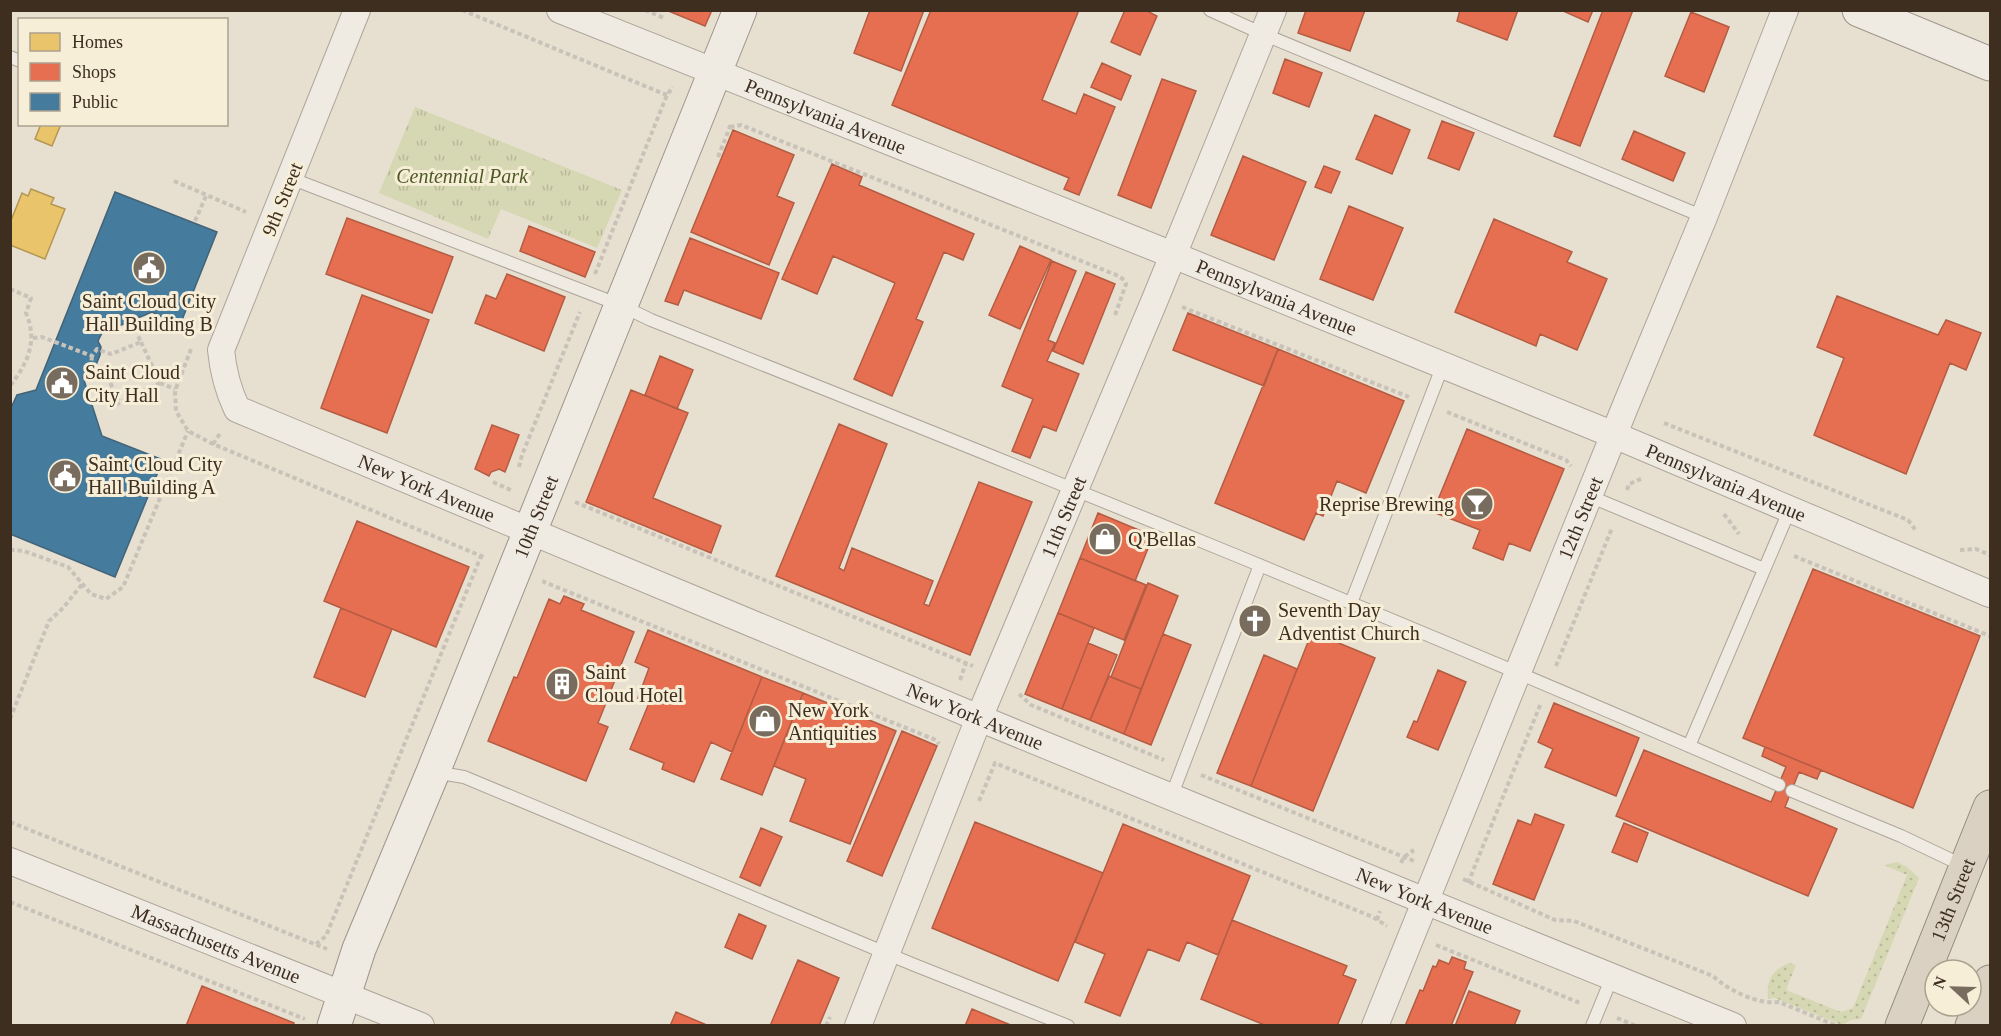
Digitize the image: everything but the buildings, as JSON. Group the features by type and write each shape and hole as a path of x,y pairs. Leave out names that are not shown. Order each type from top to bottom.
{"highway":[{"name":"13th Street","path":"1902,1026 1990,807"},
{"path":"1972,1026 1990,982"}],"street":[{"name":"9th Street","path":"228,390 222,350 357,10"},
{"name":"Pennsylvania Avenue","path":"560,10 1443,365 1990,594"},
{"name":"10th Street","path":"320,1022 344,995 359,949 433,772 528,531 740,10"},
{"name":"11th Street","path":"858,1026 979,718 1156,297 1273,10"},
{"name":"12th Street","path":"1375,1026 1704,218 1785,10"},
{"path":"1858,10 1990,64"},
{"name":"New York Avenue","path":"228,390 237,409 979,718 1733,1026"},
{"name":"Massachusetts Avenue","path":"10,861 421,1026"}],"lane":[{"path":"1210,10 1704,218"},
{"path":"290,178 620,305 651,320 1260,565 1518,672 1779,785"},
{"path":"1351,603 1443,365"},
{"path":"1589,496 1764,569"},
{"path":"1689,746 1790,509"},
{"path":"1171,797 1260,565"},
{"path":"433,772 464,777 1068,1026"},
{"path":"1792,791 1901,836 1966,867"},
{"path":"1592,1026 1612,977"}],"path":[{"path":"462,10 667,95 699,112"},
{"path":"174,181 249,214 252,207"},
{"path":"195,221 206,196"},
{"path":"1126,284 1566,460 1570,464 1571,471"},
{"path":"10,290 32,298 26,313 33,338 27,360 10,386"},
{"path":"137,334 160,383 175,389"},
{"path":"33,338 42,337 92,356"},
{"path":"195,340 175,389 176,411 188,431 213,444 293,475 334,495 513,569 936,740 940,749"},
{"path":"120,403 105,372 91,366 92,356 97,349 111,354 141,342"},
{"path":"109,408 160,383"},
{"path":"10,550 24,550 68,567 92,594 106,599 123,587 188,431"},
{"path":"1456,914 1629,484 1642,477 1652,482"},
{"path":"1714,509 1724,514 1738,533 1990,636"},
{"path":"316,944 326,936 482,556"},
{"path":"10,718 49,621 83,583"},
{"path":"973,666 1019,685 1019,694 1031,705 1468,881 1555,920 1574,921 1713,976 1722,984 1769,1004 1779,1002 1837,1026"},
{"path":"978,804 995,763 1377,920 1384,925 1636,1026"},
{"path":"10,822 323,947"},
{"path":"1377,920 1389,886 1404,857 1414,851 1419,840"},
{"path":"10,902 320,1022"},
{"path":"826,1026 831,1015"}],"green space":[{"name":"Centennial Park","path":"415,107 622,190 597,248 501,209 488,239 379,193"},
{"path":"1897,862 1907,867 1919,878 1861,1019 1851,1020 1842,1025 1775,998 1768,999 1771,977 1778,969 1789,963 1796,965 1786,990 1841,1012 1853,1008 1907,875 1884,865"}],"place":[{"name":"Saint Cloud City Hall Building B","path":"149,268"},
{"name":"Saint Cloud City Hall","path":"62,383"},
{"name":"Saint Cloud City Hall Building A","path":"65,476"},
{"name":"Reprise Brewing","path":"1477,504"},
{"name":"Q'Bellas","path":"1105,539"},
{"name":"Seventh Day Adventist Church","path":"1255,621"},
{"name":"Saint Cloud Hotel","path":"562,684"},
{"name":"New York Antiquities","path":"765,721"}]}
